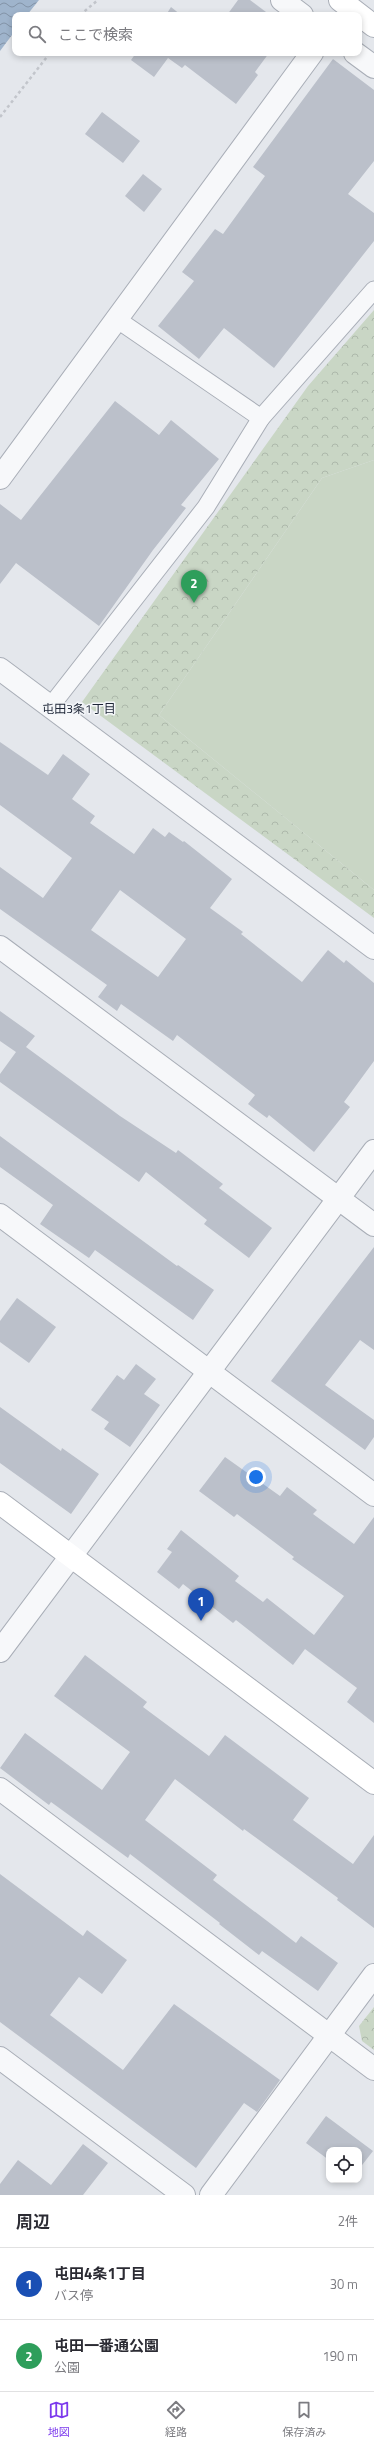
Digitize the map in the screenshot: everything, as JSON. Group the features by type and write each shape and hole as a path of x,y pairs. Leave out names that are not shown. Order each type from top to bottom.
{"street":[{"path":"282,0 298,12"},
{"path":"340,0 356,12"},
{"path":"362,17 374,26"},
{"path":"0,478 115,318 310,56"},
{"path":"359,56 374,67"},
{"path":"0,669 374,948"},
{"path":"0,946 374,1225"},
{"path":"0,1651 374,1151"},
{"path":"0,1215 374,1495"},
{"path":"0,1503 374,1783"},
{"path":"0,1789 374,2068"},
{"path":"211,2195 374,1975"},
{"path":"0,2058 184,2195"}],"lane":[{"path":"50,707 206,506 261,418 374,290"},
{"path":"115,318 261,418"}],"path":[{"path":"84,12 98,0"},
{"path":"0,117 48,56"}],"green space":[{"path":"374,310 374,460 322,478 159,715 374,890 374,918 82,702 308,386"},
{"path":"374,460 374,890 159,715 322,478"},
{"path":"374,2007 374,2050 362,2041 359,2026"}],"water":[{"path":"0,0 39,0 29,12 12,12 12,35 0,51"}],"building":[{"path":"238,0 250,0 266,12 229,12"},
{"path":"171,7 177,12 168,12"},
{"path":"134,56 267,56 255,72 258,75 236,104 185,65 182,68 168,58 154,77 131,60"},
{"path":"333,59 374,90 374,161 348,194 374,213 374,241 274,368 224,328 199,359 158,326 194,281 182,272 215,229 223,234 265,176 253,167"},
{"path":"102,112 140,141 123,163 85,134"},
{"path":"143,174 162,189 144,212 125,196"},
{"path":"115,401 159,435 171,420 219,459 181,505 186,508 153,550 99,626 16,563 0,584 0,504 21,520"},
{"path":"0,742 48,775 63,754 90,774 72,799 95,816 90,823 134,854 153,828 165,837 169,832 183,842 184,841 232,879 210,908 243,932 241,934 302,982 328,950 344,963 346,960 374,983 374,1061 344,1102 350,1107 314,1152 269,1115 267,1118 248,1104 255,1095 177,1035 173,1041 121,1004 117,1011 98,997 107,985 0,909 0,867 43,898 72,858 0,805","holes":["120,890 186,939 158,977 91,930"]},
{"path":"0,1011 35,1036 26,1047 120,1116 176,1153 178,1150 223,1184 219,1188 272,1228 249,1258 204,1224 207,1220 146,1172 139,1182 0,1082 0,1074 16,1052 0,1041"},
{"path":"0,1136 177,1266 178,1265 214,1290 193,1320 95,1250 89,1258 40,1224 53,1205 0,1167"},
{"path":"374,1247 374,1350 360,1340 325,1385 374,1420 374,1437 365,1450 271,1381"},
{"path":"17,1298 56,1327 29,1363 0,1342 0,1321"},
{"path":"136,1364 156,1379 144,1394 160,1405 130,1447 104,1429 109,1422 91,1410 117,1375 124,1380"},
{"path":"0,1407 61,1451 62,1448 99,1474 71,1514 0,1463"},
{"path":"225,1457 280,1496 287,1487 317,1510 313,1514 354,1544 374,1517 374,1723 347,1702 357,1688 305,1649 293,1665 236,1620 233,1623 183,1584 179,1589 157,1572 172,1552 167,1549 181,1530 239,1576 235,1581 263,1602 267,1598 314,1635 344,1596 292,1559 294,1557 237,1514 234,1517 199,1491"},
{"path":"85,1655 147,1702 143,1707 209,1756 225,1735 309,1798 293,1820 353,1864 374,1835 374,1928 337,1900 338,1898 244,1829 243,1831 175,1779 145,1820 217,1875 213,1880 296,1943 301,1936 338,1963 318,1991 262,1951 259,1955 130,1854 128,1858 51,1802 49,1805 0,1768 25,1733 102,1790 130,1752 54,1696"},
{"path":"0,1874 83,1936 87,1930 127,1960 102,1994 79,1977 50,2015 123,2070 174,2004 280,2080 257,2112 244,2103 196,2168 0,2022"},
{"path":"326,2116 373,2151 362,2165 362,2147 326,2147 326,2158 306,2143"},
{"path":"83,2144 108,2163 83,2195 0,2195 0,2184 18,2160 51,2185"}],"place":[{"name":"屯田一番通公園","path":"194,603"},
{"name":"屯田4条1丁目","path":"201,1621"}],"district":[{"name":"屯田3条1丁目","path":"79,709"}]}
